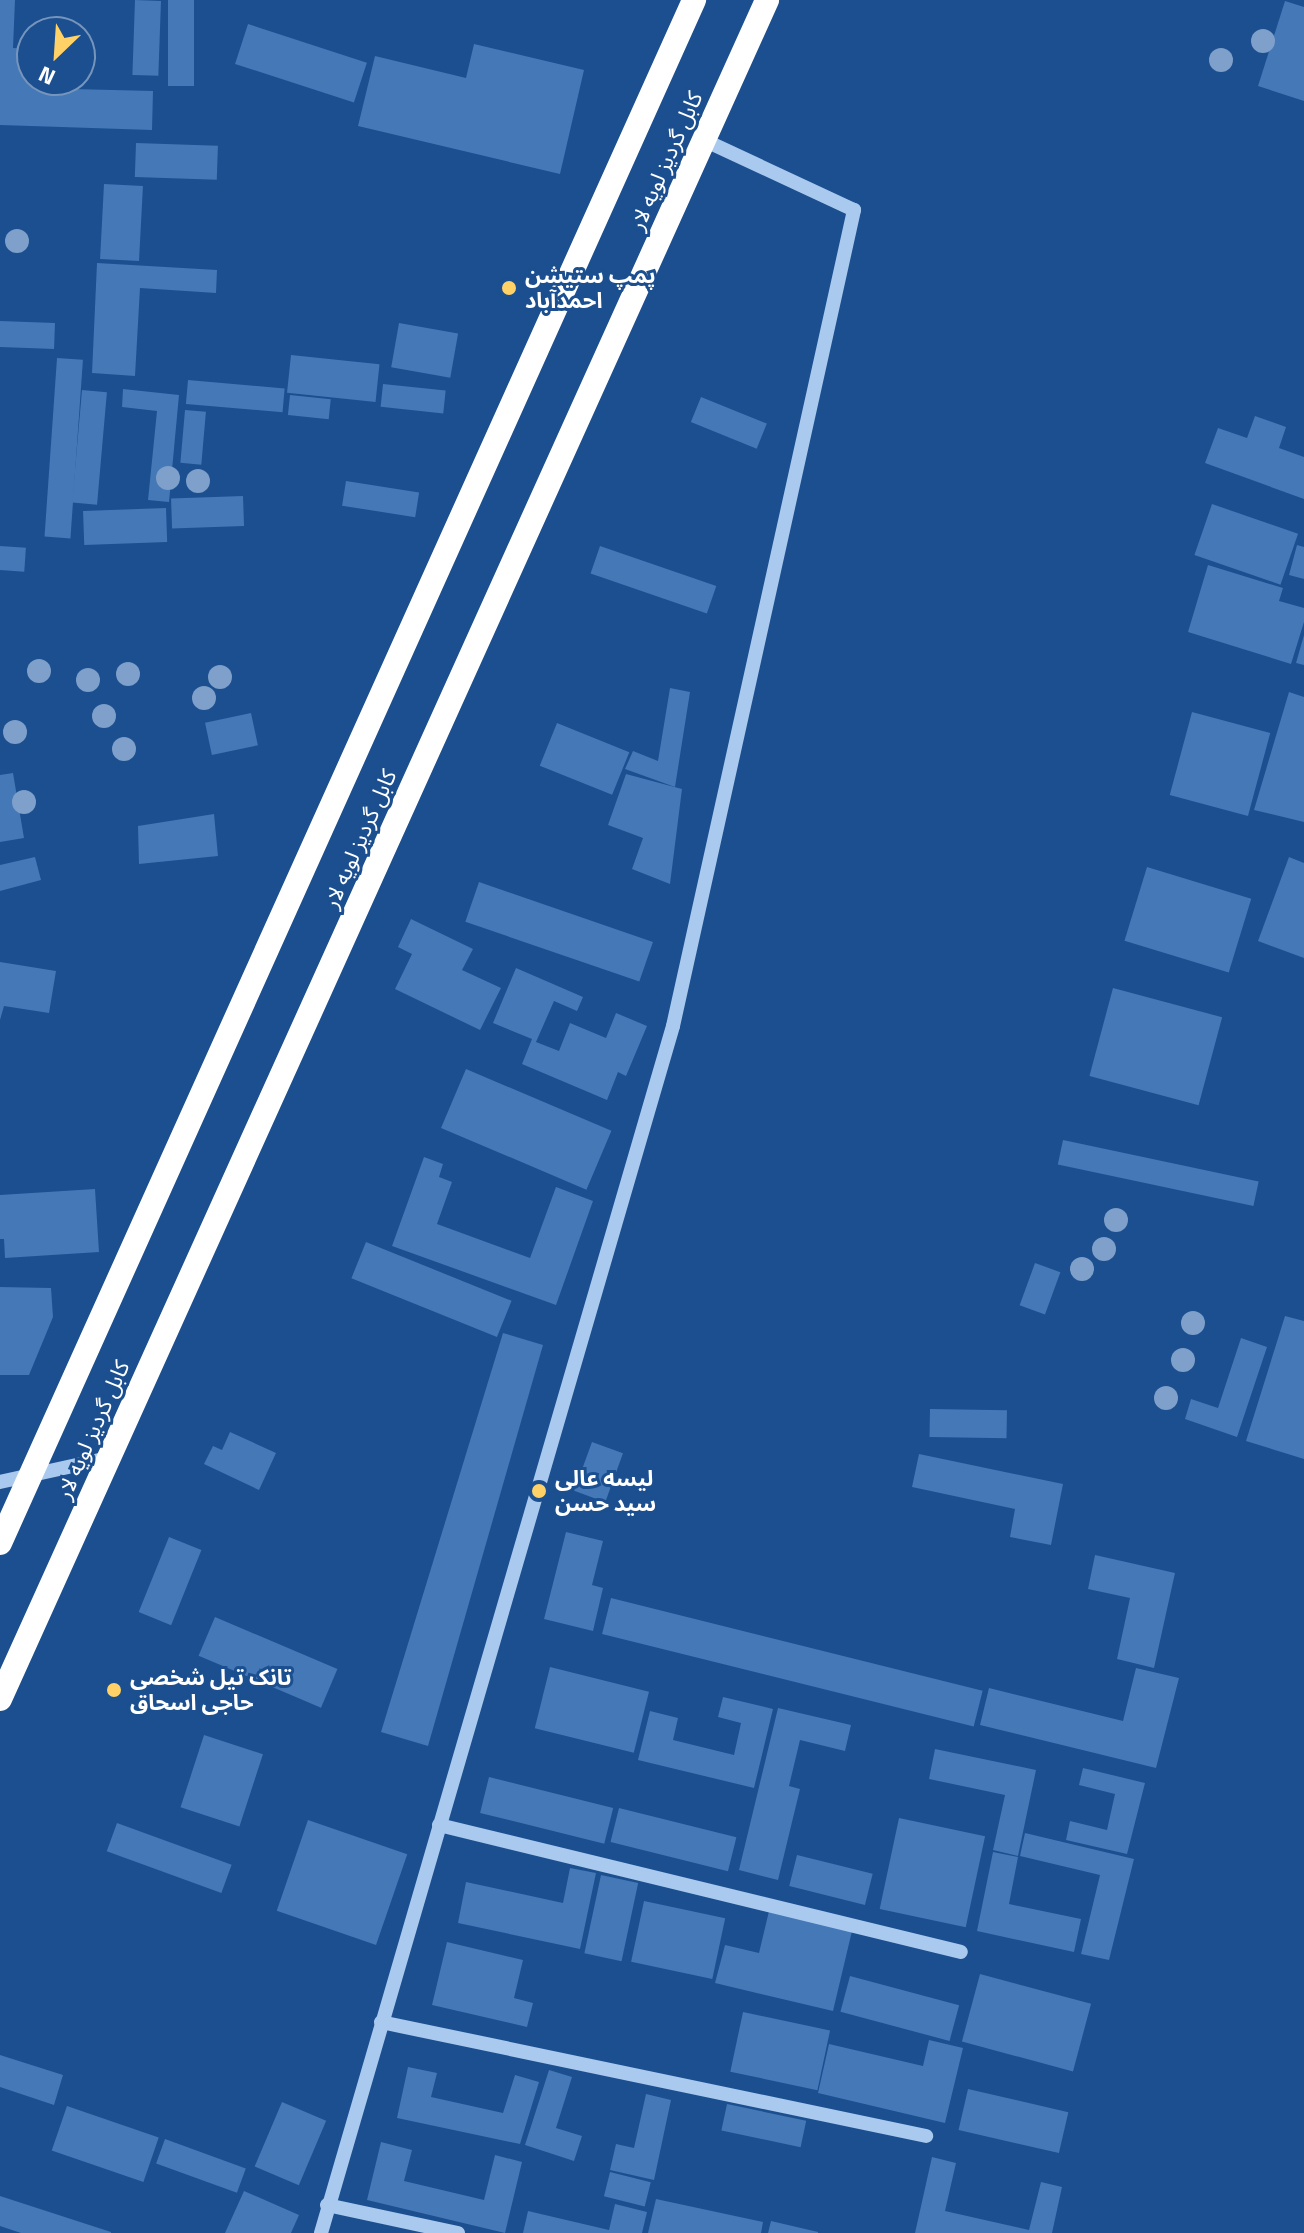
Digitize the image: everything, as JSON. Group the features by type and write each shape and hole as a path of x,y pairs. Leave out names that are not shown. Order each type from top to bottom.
{"highway":[{"name":"کابل گردیز لویه لار","path":"0,1543 694,0"},
{"name":"کابل گردیز لویه لار","path":"0,1699 767,0"}],"street":[{"path":"321,2233 673,1026 854,210 704,140"},
{"path":"0,1482 109,1458"},
{"path":"439,1825 961,1952"},
{"path":"381,2022 926,2136"},
{"path":"327,2205 458,2233"}],"building":[{"path":"0,0 15,0 13,48 16,48 16,96 96,96 96,90 153,91 152,130 0,125"},
{"path":"135,0 161,1 158,76 132,75"},
{"path":"168,0 194,0 194,86 168,86"},
{"path":"1285,1 1304,7 1304,101 1258,86"},
{"path":"248,24 367,63 354,103 235,64"},
{"path":"474,44 584,70 560,174 358,126 375,56 466,78"},
{"path":"136,143 218,146 217,180 135,177"},
{"path":"104,184 143,186 139,261 100,259"},
{"path":"97,263 217,270 216,293 140,288 135,376 92,373"},
{"path":"0,321 55,323 54,349 0,347"},
{"path":"399,323 458,333 450,378 391,367"},
{"path":"291,355 380,364 376,402 287,393"},
{"path":"57,358 83,360 70,538 45,537"},
{"path":"188,380 285,388 283,412 186,404"},
{"path":"383,384 446,391 443,413 381,407"},
{"path":"123,389 179,395 169,502 148,500 157,411 122,407"},
{"path":"82,390 107,392 97,505 72,503"},
{"path":"290,395 331,399 329,419 288,415"},
{"path":"701,397 767,424 757,449 691,422"},
{"path":"185,410 206,412 201,465 180,463"},
{"path":"1255,416 1286,427 1279,448 1304,457 1304,499 1205,463 1218,428 1247,438"},
{"path":"346,481 419,493 415,517 342,506"},
{"path":"243,496 244,526 172,528 171,499"},
{"path":"1212,504 1298,534 1280,585 1194,555"},
{"path":"166,508 167,542 84,545 83,511"},
{"path":"1297,545 1304,547 1304,579 1289,575"},
{"path":"0,546 26,548 24,572 0,570"},
{"path":"600,546 716,586 707,613 591,573"},
{"path":"1208,565 1283,588 1279,601 1304,608 1304,622 1291,664 1188,632"},
{"path":"1304,635 1304,665 1296,663"},
{"path":"670,688 690,692 675,787 625,769 633,751 658,761"},
{"path":"1289,692 1304,697 1304,822 1254,810"},
{"path":"1192,712 1270,733 1248,816 1170,795"},
{"path":"251,713 258,745 212,755 205,723"},
{"path":"557,723 629,752 612,795 540,766"},
{"path":"13,773 24,838 0,842 0,775"},
{"path":"626,774 682,789 670,884 632,869 643,838 608,825"},
{"path":"214,814 218,856 139,864 138,826"},
{"path":"35,857 41,880 0,891 0,865"},
{"path":"1289,857 1304,863 1304,958 1258,941"},
{"path":"1147,867 1251,899 1229,973 1124,941"},
{"path":"479,882 653,942 639,982 465,922"},
{"path":"411,919 473,949 462,970 501,988 480,1030 395,989 412,954 398,947"},
{"path":"0,962 56,971 49,1013 4,1006 0,1020"},
{"path":"516,968 583,997 577,1011 554,1001 536,1042 559,1051 570,1023 606,1038 616,1013 647,1026 626,1076 618,1072 607,1100 522,1064 532,1039 493,1023"},
{"path":"1113,988 1222,1017 1199,1105 1089,1076"},
{"path":"466,1069 611,1131 586,1190 441,1128"},
{"path":"1063,1140 1259,1182 1253,1206 1058,1164"},
{"path":"424,1157 443,1164 439,1177 452,1182 437,1224 530,1258 556,1187 593,1201 556,1305 392,1246"},
{"path":"95,1189 99,1252 5,1258 4,1239 0,1239 0,1195"},
{"path":"366,1242 512,1301 497,1337 351,1278"},
{"path":"1035,1263 1060,1272 1045,1315 1020,1305"},
{"path":"0,1287 51,1288 53,1317 29,1375 0,1375"},
{"path":"1285,1316 1304,1321 1304,1459 1246,1441"},
{"path":"503,1333 543,1345 428,1746 381,1732"},
{"path":"1241,1338 1267,1347 1237,1437 1185,1419 1191,1399 1218,1408"},
{"path":"930,1409 1007,1410 1006,1438 930,1437"},
{"path":"230,1432 276,1453 259,1490 204,1464 213,1446 222,1450"},
{"path":"592,1442 623,1453 605,1502 574,1491"},
{"path":"919,1454 1063,1484 1051,1545 1010,1537 1015,1509 912,1487"},
{"path":"566,1532 603,1541 592,1585 603,1588 593,1631 544,1619"},
{"path":"169,1537 201,1550 171,1625 139,1612"},
{"path":"1095,1555 1175,1573 1154,1668 1117,1659 1130,1598 1088,1589"},
{"path":"611,1598 983,1691 974,1727 602,1634"},
{"path":"215,1617 337,1669 321,1708 199,1656"},
{"path":"550,1667 649,1692 634,1753 535,1728"},
{"path":"1136,1668 1179,1678 1156,1768 980,1725 989,1688 1123,1721"},
{"path":"723,1697 773,1709 754,1788 638,1760 650,1711 678,1718 673,1740 734,1755 741,1723 718,1717"},
{"path":"778,1708 851,1725 845,1751 800,1740 789,1786 800,1789 778,1880 739,1870"},
{"path":"204,1735 263,1754 239,1826 181,1807"},
{"path":"935,1749 1036,1770 1018,1856 993,1850 1005,1795 929,1779"},
{"path":"1083,1768 1145,1783 1127,1854 1066,1840 1070,1821 1107,1830 1115,1794 1079,1785"},
{"path":"489,1777 613,1808 604,1844 480,1813"},
{"path":"619,1808 736,1837 728,1871 611,1842"},
{"path":"899,1818 985,1836 966,1927 880,1909"},
{"path":"308,1820 407,1854 376,1945 277,1911"},
{"path":"117,1823 232,1865 221,1893 107,1851"},
{"path":"1025,1833 1134,1859 1109,1960 1081,1954 1100,1875 1020,1856"},
{"path":"993,1852 1018,1857 1009,1904 1081,1919 1074,1952 977,1931"},
{"path":"797,1855 873,1874 865,1905 789,1886"},
{"path":"570,1868 596,1873 580,1949 458,1923 466,1882 563,1903"},
{"path":"601,1875 638,1883 622,1961 584,1953"},
{"path":"644,1901 725,1918 712,1979 631,1962"},
{"path":"769,1911 852,1931 833,2011 715,1983 725,1945 759,1953"},
{"path":"447,1942 523,1960 514,1998 533,2003 527,2027 432,2005"},
{"path":"980,1974 1091,2004 1073,2071 962,2042"},
{"path":"850,1976 959,2005 950,2041 840,2012"},
{"path":"743,2012 830,2031 817,2090 730,2072"},
{"path":"929,2040 963,2048 945,2123 818,2093 829,2044 923,2066"},
{"path":"0,2055 63,2075 54,2105 0,2087"},
{"path":"408,2067 437,2073 431,2097 503,2113 515,2075 539,2082 520,2144 397,2118"},
{"path":"549,2070 572,2077 556,2128 582,2136 574,2161 525,2145"},
{"path":"968,2089 1068,2112 1059,2153 959,2130"},
{"path":"646,2094 671,2100 654,2180 610,2170 616,2144 634,2148"},
{"path":"282,2102 326,2121 299,2185 255,2166"},
{"path":"727,2104 806,2121 801,2147 721,2130"},
{"path":"67,2106 159,2138 143,2182 52,2150"},
{"path":"165,2139 246,2168 237,2193 156,2163"},
{"path":"381,2142 412,2150 404,2181 484,2200 495,2155 522,2162 505,2233 367,2200"},
{"path":"932,2157 956,2163 945,2211 1029,2230 1041,2182 1062,2187 1052,2233 915,2233"},
{"path":"610,2172 651,2182 645,2206 604,2196"},
{"path":"244,2191 299,2215 291,2233 225,2233"},
{"path":"0,2196 111,2233 21,2233 0,2226"},
{"path":"656,2199 763,2222 761,2233 648,2233"},
{"path":"615,2204 647,2212 642,2233 523,2233 528,2211 609,2230"},
{"path":"771,2221 818,2232 818,2233 768,2233"}],"place":[{"name":"پمپ ستیشن احمدآباد","path":"509,288"},
{"name":"لیسه عالی سید حسن","path":"539,1491"},
{"name":"تانک تیل شخصی حاجی اسحاق","path":"114,1690"}]}
